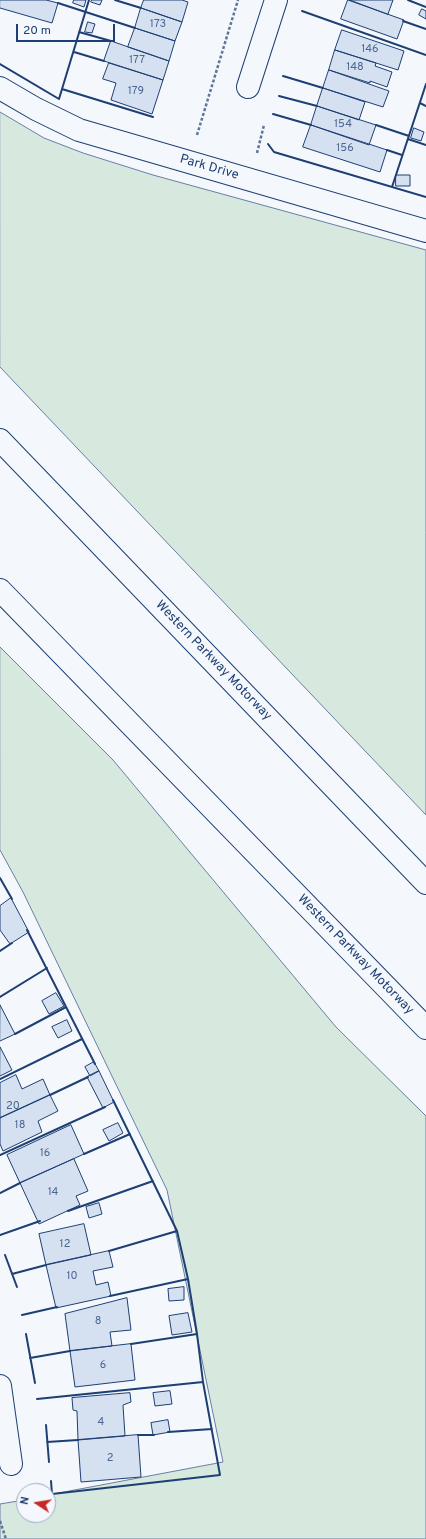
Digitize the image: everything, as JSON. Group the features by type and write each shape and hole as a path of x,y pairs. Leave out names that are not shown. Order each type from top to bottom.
{"main road":[{"path":"248,87 276,0"},
{"name":"Park Drive","path":"0,88 36,109 79,130 426,231"},
{"name":"Western Parkway Motorway","path":"0,440 426,883"},
{"name":"Western Parkway Motorway","path":"0,590 426,1028"},
{"path":"0,1386 11,1464"}],"path":[{"path":"196,136 238,0"},
{"path":"257,154 264,125"},
{"path":"0,1521 2,1532 6,1539"}],"shaded area":[{"path":"0,112 44,138 83,153 153,175 426,250 426,815 0,367"},
{"path":"0,647 113,760 336,1027 426,1116 426,1539 0,1539 0,1504 16,1501 16,1523 56,1523 56,1493 223,1462 167,1190 23,892 0,850"}],"building":[{"path":"0,0 46,0 58,3 52,23 0,8"},
{"path":"74,0 86,0 84,7 73,3"},
{"path":"92,0 102,0 100,5 91,2"},
{"path":"144,0 182,0 188,2 182,22 141,8"},
{"path":"348,0 404,20 397,39 341,19"},
{"path":"350,0 393,0 388,14"},
{"path":"141,8 182,22 175,41 135,28"},
{"path":"422,9 426,11 426,19 419,15"},
{"path":"88,22 95,24 92,33 85,32"},
{"path":"135,28 175,41 169,61 128,47"},
{"path":"342,30 404,51 398,70 335,50"},
{"path":"111,41 169,61 163,80 104,61"},
{"path":"335,50 376,63 375,66 392,72 387,87 329,70"},
{"path":"109,63 163,80 152,114 111,100 116,83 103,79"},
{"path":"329,70 389,91 383,107 323,88"},
{"path":"323,88 365,102 359,120 317,106"},
{"path":"317,106 376,125 369,145 311,125"},
{"path":"311,125 387,150 380,172 303,147"},
{"path":"414,128 424,132 421,141 411,138"},
{"path":"396,175 410,175 410,186 396,186"},
{"path":"11,898 29,932 10,944 0,930 0,906"},
{"path":"56,993 64,1006 49,1014 42,1001"},
{"path":"0,1005 15,1034 0,1041"},
{"path":"67,1020 72,1031 58,1038 52,1027"},
{"path":"0,1047 12,1070 0,1076"},
{"path":"94,1062 99,1071 90,1076 85,1067"},
{"path":"99,1071 114,1102 103,1108 87,1077"},
{"path":"16,1075 22,1089 43,1079 50,1095 0,1118 0,1083"},
{"path":"50,1095 58,1111 38,1121 42,1132 3,1151 0,1144 0,1118"},
{"path":"118,1123 123,1133 109,1141 103,1130"},
{"path":"71,1125 84,1154 20,1183 7,1155"},
{"path":"74,1159 88,1191 76,1196 80,1205 39,1224 20,1183"},
{"path":"99,1203 102,1214 89,1218 86,1207"},
{"path":"84,1224 91,1255 46,1265 39,1234"},
{"path":"109,1251 113,1267 93,1271 96,1285 108,1282 111,1296 56,1308 46,1265"},
{"path":"184,1287 184,1300 169,1301 168,1289"},
{"path":"127,1298 131,1330 110,1332 112,1346 70,1351 65,1314"},
{"path":"188,1313 192,1332 172,1335 169,1316"},
{"path":"131,1344 135,1380 75,1387 70,1351"},
{"path":"170,1391 172,1404 155,1406 153,1393"},
{"path":"130,1393 131,1402 123,1405 125,1436 78,1440 77,1411 73,1410 72,1398"},
{"path":"168,1420 170,1432 153,1435 151,1423"},
{"path":"138,1435 141,1477 81,1482 78,1440"}],"wall":[{"path":"0,64 59,99 89,0"},
{"path":"115,0 141,8"},
{"path":"408,0 426,7"},
{"path":"58,3 135,28"},
{"path":"302,11 426,55"},
{"path":"403,21 426,29"},
{"path":"79,32 111,41"},
{"path":"74,52 104,61"},
{"path":"283,76 323,88"},
{"path":"392,187 426,84"},
{"path":"62,89 153,117"},
{"path":"279,96 317,106"},
{"path":"420,103 426,106"},
{"path":"273,114 311,125"},
{"path":"376,125 409,136"},
{"path":"408,139 426,145"},
{"path":"268,144 274,152 426,197"},
{"path":"387,150 402,155"},
{"path":"0,878 12,899"},
{"path":"27,930 95,1064"},
{"path":"0,951 12,943"},
{"path":"0,997 47,968"},
{"path":"15,1034 66,1007"},
{"path":"0,1079 82,1039"},
{"path":"50,1095 88,1077"},
{"path":"113,1100 177,1231"},
{"path":"0,1155 105,1107"},
{"path":"84,1154 130,1134"},
{"path":"68,1211 153,1181"},
{"path":"0,1193 20,1183"},
{"path":"0,1235 40,1221"},
{"path":"109,1251 177,1231 188,1279 197,1334"},
{"path":"5,1255 17,1287"},
{"path":"12,1274 46,1265"},
{"path":"110,1296 188,1279"},
{"path":"22,1315 57,1307"},
{"path":"26,1334 35,1383"},
{"path":"131,1344 197,1334 203,1382"},
{"path":"30,1358 70,1351"},
{"path":"37,1399 203,1382 220,1475 52,1494 51,1481"},
{"path":"46,1425 49,1462"},
{"path":"168,1432 212,1429"},
{"path":"138,1435 154,1435"},
{"path":"47,1442 78,1440"}]}
